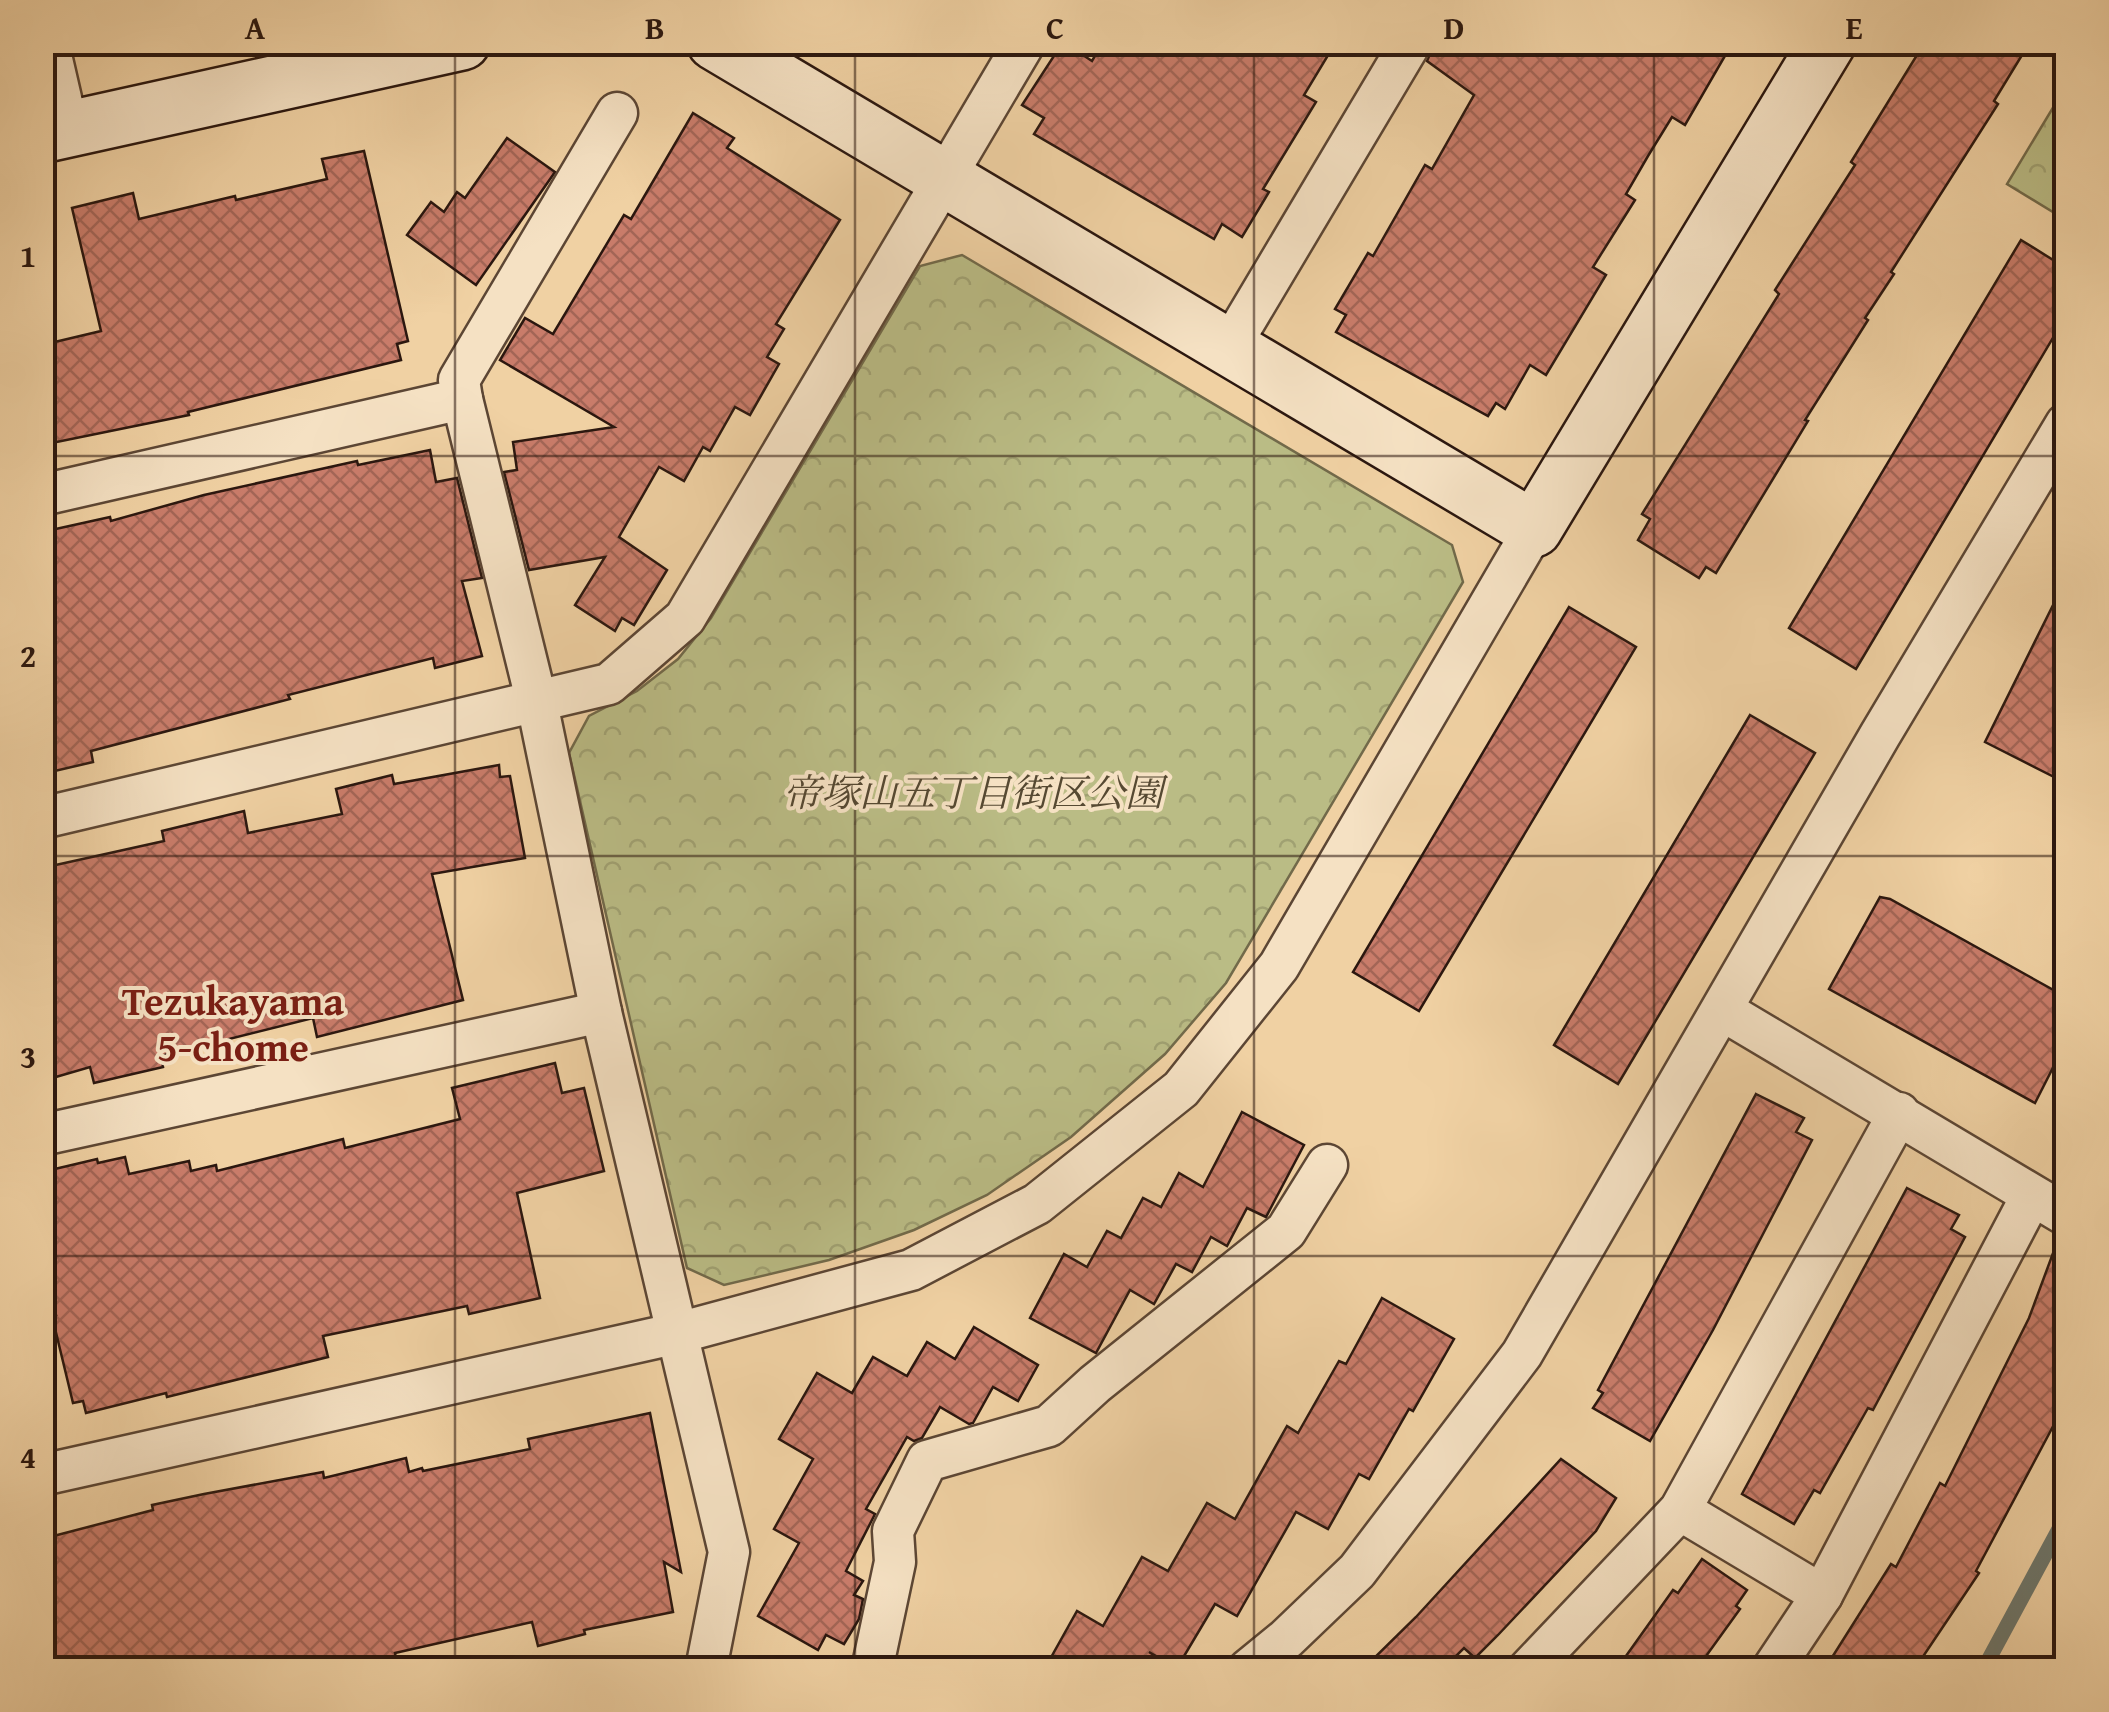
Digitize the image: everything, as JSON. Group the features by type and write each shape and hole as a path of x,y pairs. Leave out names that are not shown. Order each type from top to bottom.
{"street":[{"path":"48,42 55,132 462,42"},
{"path":"715,42 1534,529"},
{"path":"42,818 610,684 685,618 1025,42"},
{"path":"1230,346 1412,42"},
{"path":"42,1474 678,1333 911,1270 1037,1204 1181,1089 1279,966 1534,529 1828,42"},
{"path":"616,113 459,380 537,702 601,1012 729,1552 706,1669 702,1670"},
{"path":"42,495 462,399"},
{"path":"1248,1670 1357,1572 1522,1354 1880,736 2066,424"},
{"path":"1722,1010 2049,1206 1822,1595 1772,1670"},
{"path":"42,1135 601,1012"},
{"path":"1528,1670 1680,1510 1898,1113"},
{"path":"872,1670 896,1562 893,1531 927,1461 1049,1426 1286,1232 1326,1165"},
{"path":"1680,1510 1822,1595"}],"green space":[{"path":"2066,86 2066,220 2007,184"},
{"name":"帝塚山五丁目街区公園","path":"962,255 1452,545 1463,582 1226,983 1165,1054 1071,1137 987,1195 914,1230 829,1260 724,1285 687,1268 569,753 589,716 637,691 678,659 711,618 920,266"}],"building":[{"path":"1063,42 1092,61 1103,42 1336,42 1304,95 1316,102 1263,189 1269,192 1242,237 1222,224 1214,239 1034,134 1044,118 1022,105"},
{"path":"1435,42 1733,42 1685,125 1672,117 1626,194 1635,200 1593,267 1606,275 1546,375 1530,365 1505,409 1496,403 1488,416 1336,332 1346,315 1335,309 1368,253 1373,256 1425,165 1432,169 1474,95 1427,61"},
{"path":"1925,42 2030,42 1994,101 1998,104 1891,272 1894,274 1865,318 1868,320 1716,573 1706,567 1699,578 1638,540 1650,519 1642,514 1779,294 1775,290 1855,165 1851,162"},
{"path":"693,113 734,138 727,148 840,220 776,324 784,329 767,357 779,364 750,415 735,407 710,451 703,447 684,481 659,467 619,537 667,570 634,625 622,618 615,631 575,605 605,557 529,570 504,472 517,470 513,442 614,427 500,360 525,318 553,334 624,215 631,219"},
{"path":"507,138 555,172 476,285 407,235 431,202 444,212 457,192 465,198"},
{"path":"364,151 408,341 397,344 401,360 188,412 189,415 42,445 42,345 101,331 72,208 133,193 139,219 327,179 322,159"},
{"path":"2021,240 2066,268 2066,316 1856,669 1789,628"},
{"path":"430,450 436,482 457,478 482,578 462,581 482,656 435,668 433,658 288,695 290,699 91,751 93,762 42,774 42,532 110,517 111,521 204,495 357,461 358,465"},
{"path":"2066,579 2066,783 1985,742"},
{"path":"1569,607 1636,647 1419,1011 1353,972"},
{"path":"1750,715 1815,753 1618,1084 1554,1045"},
{"path":"499,765 500,777 510,776 525,858 432,874 463,1000 317,1037 313,1018 161,1056 163,1067 94,1083 90,1067 42,1081 42,868 164,841 162,831 244,811 248,833 342,814 336,789 392,775 394,784"},
{"path":"1880,897 2066,997 2066,1042 2035,1103 1829,989"},
{"path":"555,1063 562,1093 584,1088 604,1171 517,1193 540,1298 469,1314 467,1306 323,1336 328,1357 167,1397 166,1393 86,1413 83,1401 73,1403 42,1257 42,1172 97,1159 98,1163 125,1157 129,1174 189,1161 191,1171 216,1165 217,1171 343,1139 345,1148 460,1119 452,1088"},
{"path":"1756,1094 1804,1118 1796,1132 1812,1140 1650,1441 1593,1408 1603,1393 1598,1390"},
{"path":"1242,1112 1304,1145 1266,1217 1247,1208 1227,1246 1211,1237 1192,1272 1176,1264 1154,1304 1130,1290 1096,1353 1030,1318 1064,1254 1087,1267 1107,1231 1121,1238 1143,1198 1161,1207 1179,1173 1203,1187"},
{"path":"1907,1188 1959,1215 1951,1229 1965,1237 1873,1410 1868,1408 1820,1493 1814,1490 1794,1524 1742,1494"},
{"path":"2059,1237 2066,1239 2066,1402 1976,1571 1979,1573 1914,1670 1824,1670 1891,1564 1896,1567 1940,1483 1945,1486 2029,1318"},
{"path":"1382,1298 1454,1339 1369,1479 1359,1474 1328,1529 1296,1512 1237,1616 1215,1604 1177,1668 1149,1652 1177,1670 1044,1670 1077,1611 1103,1626 1142,1557 1168,1571 1207,1503 1235,1519 1287,1426 1298,1433 1339,1361 1346,1364"},
{"path":"974,1327 1038,1365 1018,1401 993,1387 973,1423 940,1407 922,1438 914,1441 907,1437 866,1509 875,1514 846,1571 863,1581 854,1595 863,1599 859,1619 844,1644 826,1635 818,1650 758,1616 799,1543 774,1529 813,1459 779,1439 817,1373 852,1393 873,1357 907,1376 927,1342 955,1359"},
{"path":"650,1413 681,1572 664,1562 673,1612 584,1630 585,1634 538,1646 532,1622 395,1653 398,1670 42,1670 42,1539 153,1510 152,1505 204,1494 323,1472 324,1478 406,1458 409,1472 422,1468 423,1471 530,1449 528,1439"},
{"path":"1561,1459 1616,1498 1596,1531 1498,1635 1475,1658 1464,1648 1442,1670 1362,1670 1416,1617"},
{"path":"1702,1559 1747,1590 1736,1606 1740,1609 1696,1670 1616,1670 1673,1590 1678,1593"}],"waterway":[{"path":"1983,1670 2066,1516"}],"district":[{"name":"Tezukayama 5-chome","path":"233,1024"}]}
